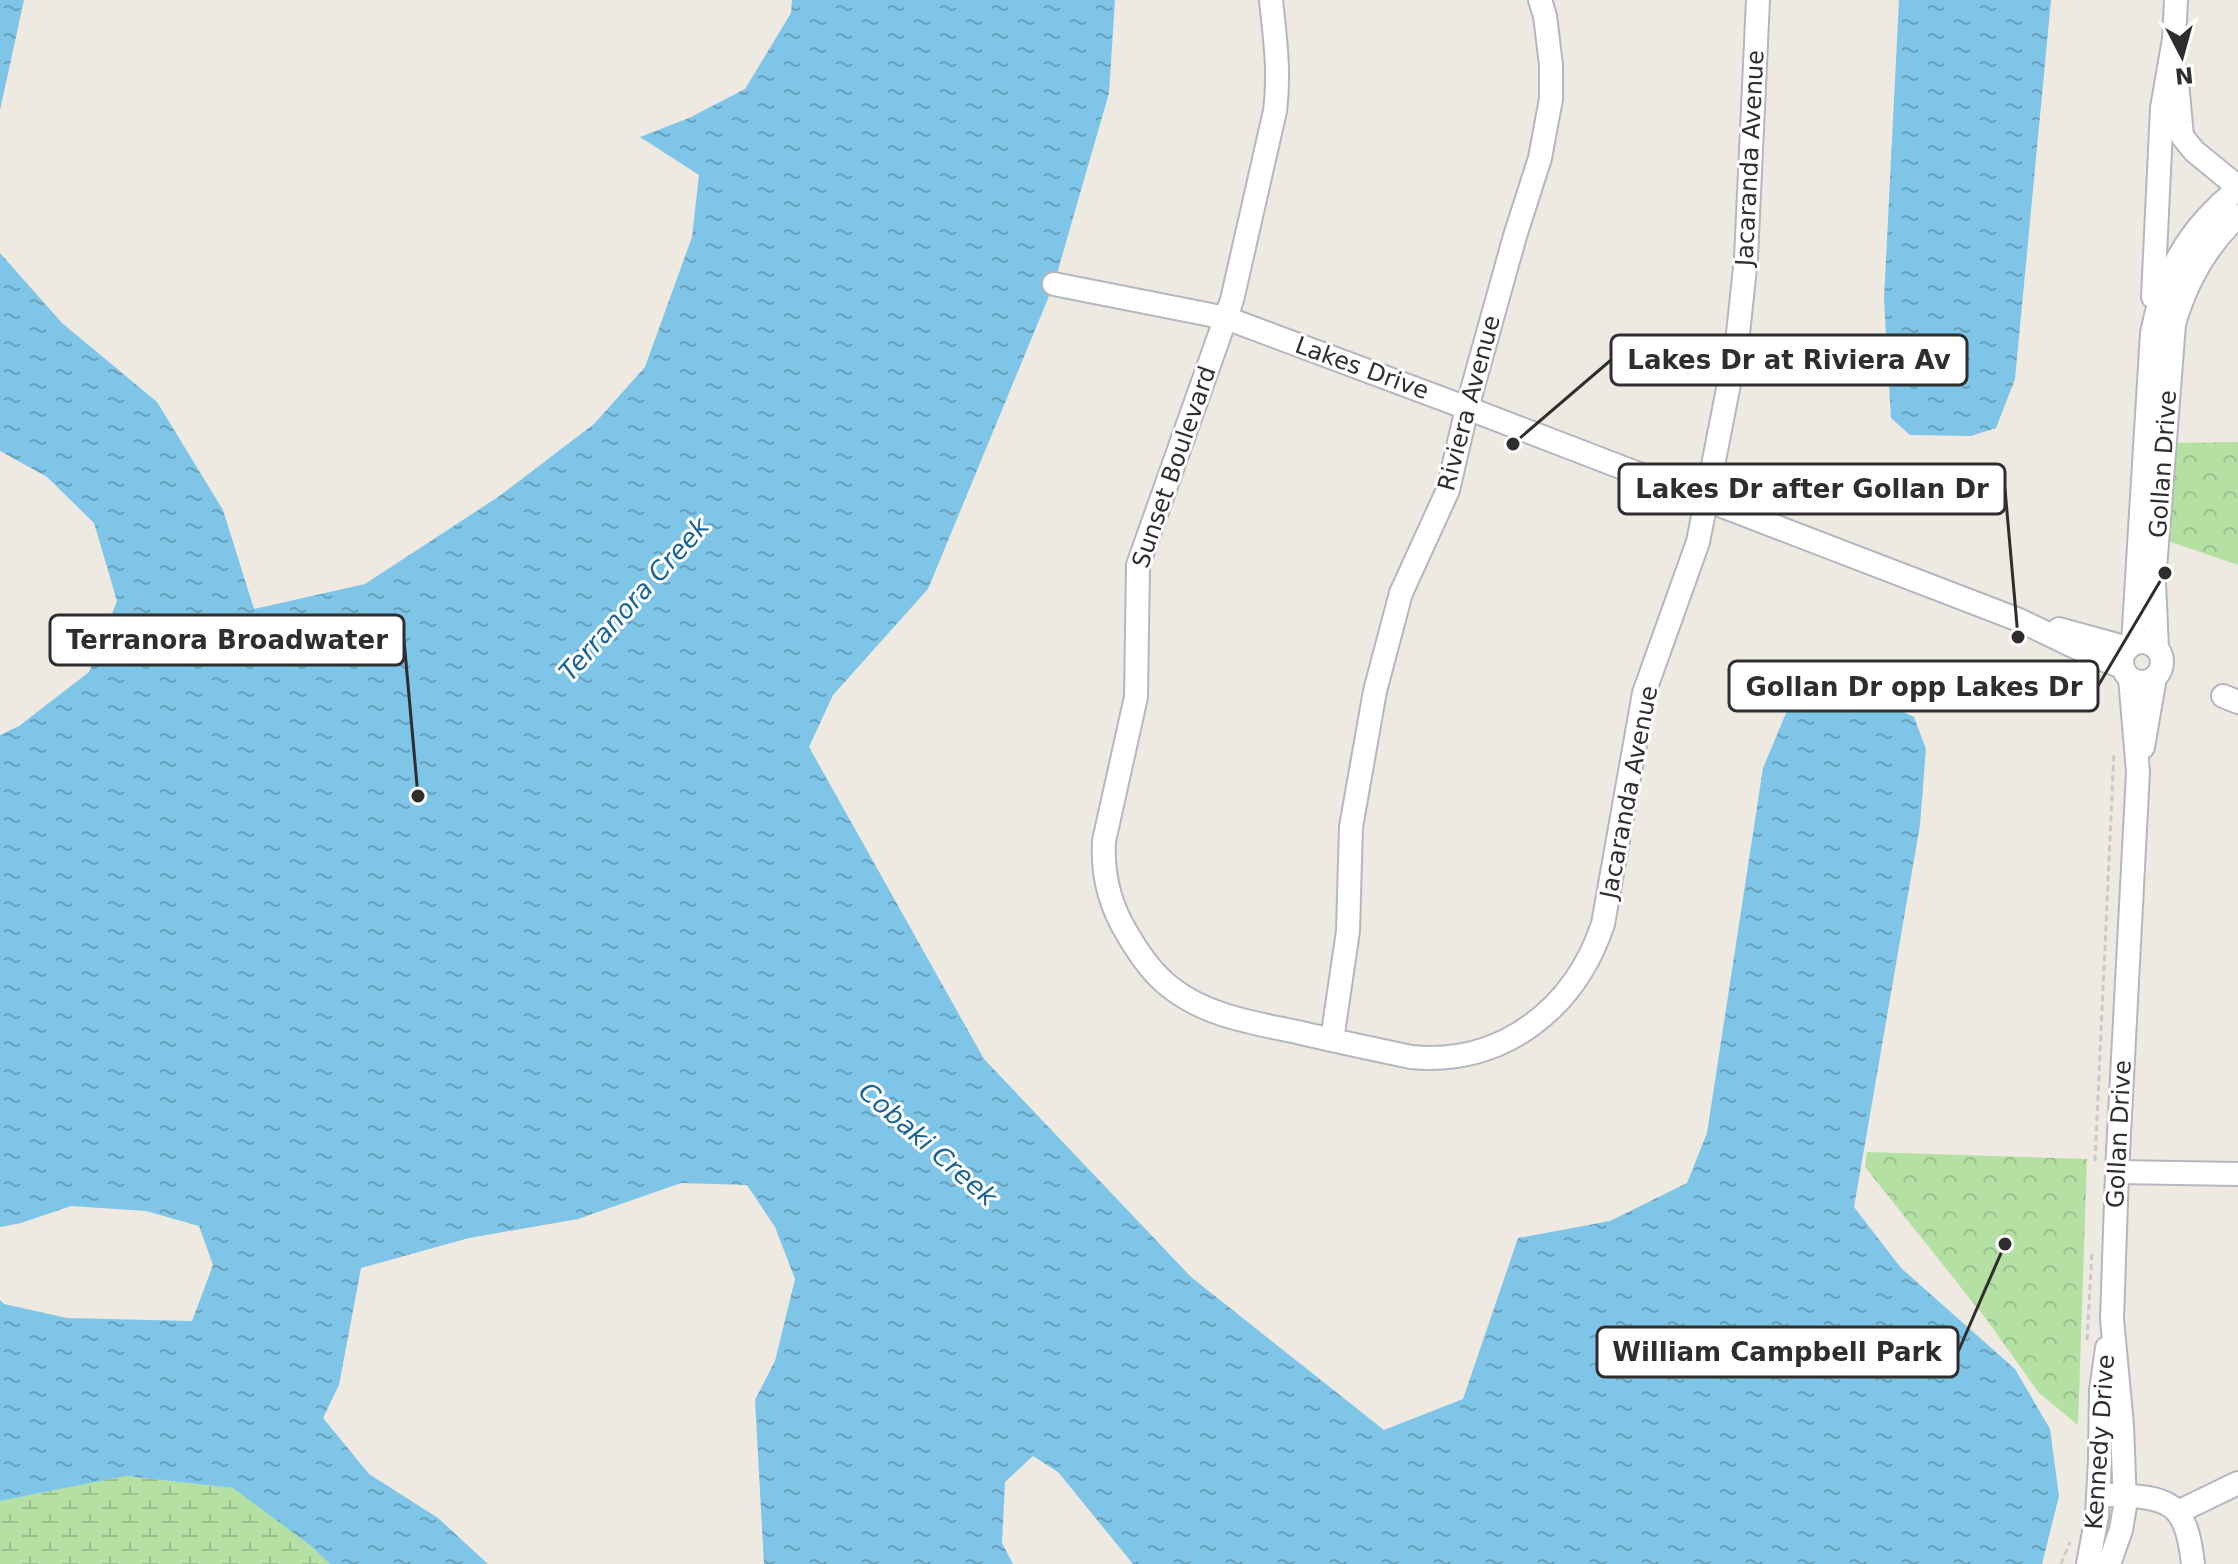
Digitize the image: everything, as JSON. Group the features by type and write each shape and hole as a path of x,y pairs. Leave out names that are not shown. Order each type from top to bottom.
{"street":[{"name":"Sunset Boulevard","path":"1271,0 1279,83 1275,111 1232,300 1138,565 1136,697 1104,841 1103,864 1121,925 1149,966 1169,987 1231,1017 1332,1040"},
{"name":"Riviera Avenue","path":"1332,1040 1348,931 1351,827 1375,691 1401,593 1448,490 1467,408 1540,158 1551,99 1551,65 1540,0"},
{"name":"Jacaranda Avenue","path":"1332,1040 1428,1058 1473,1053 1502,1043 1536,1022 1564,996 1596,944 1603,924 1644,693 1698,542 1737,343 1758,0"},
{"name":"Gollan Drive","path":"2157,649 2154,582 2162,337 2162,122 2174,39 2176,0"},
{"path":"2174,39 2182,136 2236,197"},
{"path":"2162,122 2170,145 2236,197"},
{"name":"Gollan Drive","path":"2138,772 2128,659 2162,337 2159,302 2179,278 2193,235 2236,197"},
{"path":"2162,337 2191,260 2236,197"},
{"name":"Lakes Drive","path":"1054,284 1226,318 2019,620 2094,656 2128,659"},
{"path":"2146,642 2161,654 2162,666 2155,677 2143,682 2128,659 2146,642"},
{"name":"Gollan Drive","path":"2125,1496 2120,1393 2112,1319 2106,1172 2138,772 2155,677"},
{"path":"2106,1172 2238,1174"},
{"name":"Kennedy Drive","path":"2088,1564 2098,1495 2101,1390 2112,1319"},
{"path":"2178,1512 2238,1483"},
{"path":"2098,1495 2154,1499 2178,1512 2188,1530 2193,1564"},
{"name":"Kennedy Drive","path":"2109,1564 2121,1530 2125,1496"}],"path":[{"path":"2106,1172 2115,749"},
{"path":"2086,1352 2093,1250"},
{"path":"2061,1564 2074,1531"}],"green space":[{"path":"2238,442 2238,565 2168,541 2170,443"},
{"path":"1867,1152 2087,1159 2078,1425 2039,1393 1987,1320 1865,1167"},
{"path":"126,1476 234,1488 330,1564 0,1564 0,1501"}],"water":[{"path":"0,0 24,0 0,110"},
{"path":"792,0 1115,0 1109,93 1054,284 928,589 833,695 809,747 984,1059 1191,1277 1384,1430 1463,1399 1518,1238 1610,1221 1687,1183 1707,1133 1763,768 1799,682 1834,679 1914,717 1926,749 1920,825 1854,1207 1901,1268 2015,1369 2050,1429 2059,1496 2042,1564 1133,1564 1058,1472 1033,1456 1005,1482 1002,1543 1013,1564 764,1564 755,1400 775,1361 795,1279 775,1227 747,1185 681,1183 578,1219 469,1238 361,1268 339,1385 323,1418 369,1474 438,1518 488,1564 330,1564 311,1546 233,1488 126,1476 0,1501 0,1300 4,1304 67,1318 192,1321 213,1265 199,1226 146,1211 71,1206 0,1227 0,735 19,726 89,672 117,601 94,523 47,477 0,451 0,253 62,323 157,402 223,510 254,609 365,584 498,497 594,424 645,367 692,237 699,175 640,137 689,118 745,89 791,13"},
{"path":"1899,0 2051,0 2015,379 1996,428 1971,436 1910,435 1891,418 1884,299"}],"place":[{"name":"Lakes Dr at Riviera Av","path":"1513,444"},
{"name":"Gollan Dr opp Lakes Dr","path":"2165,573"},
{"name":"Lakes Dr after Gollan Dr","path":"2018,637"},
{"name":"Terranora Broadwater","path":"418,796"},
{"name":"William Campbell Park","path":"2005,1244"}],"water label":[{"name":"Terranora Creek","path":"634,599"},
{"name":"Cobaki Creek","path":"928,1144"}]}
